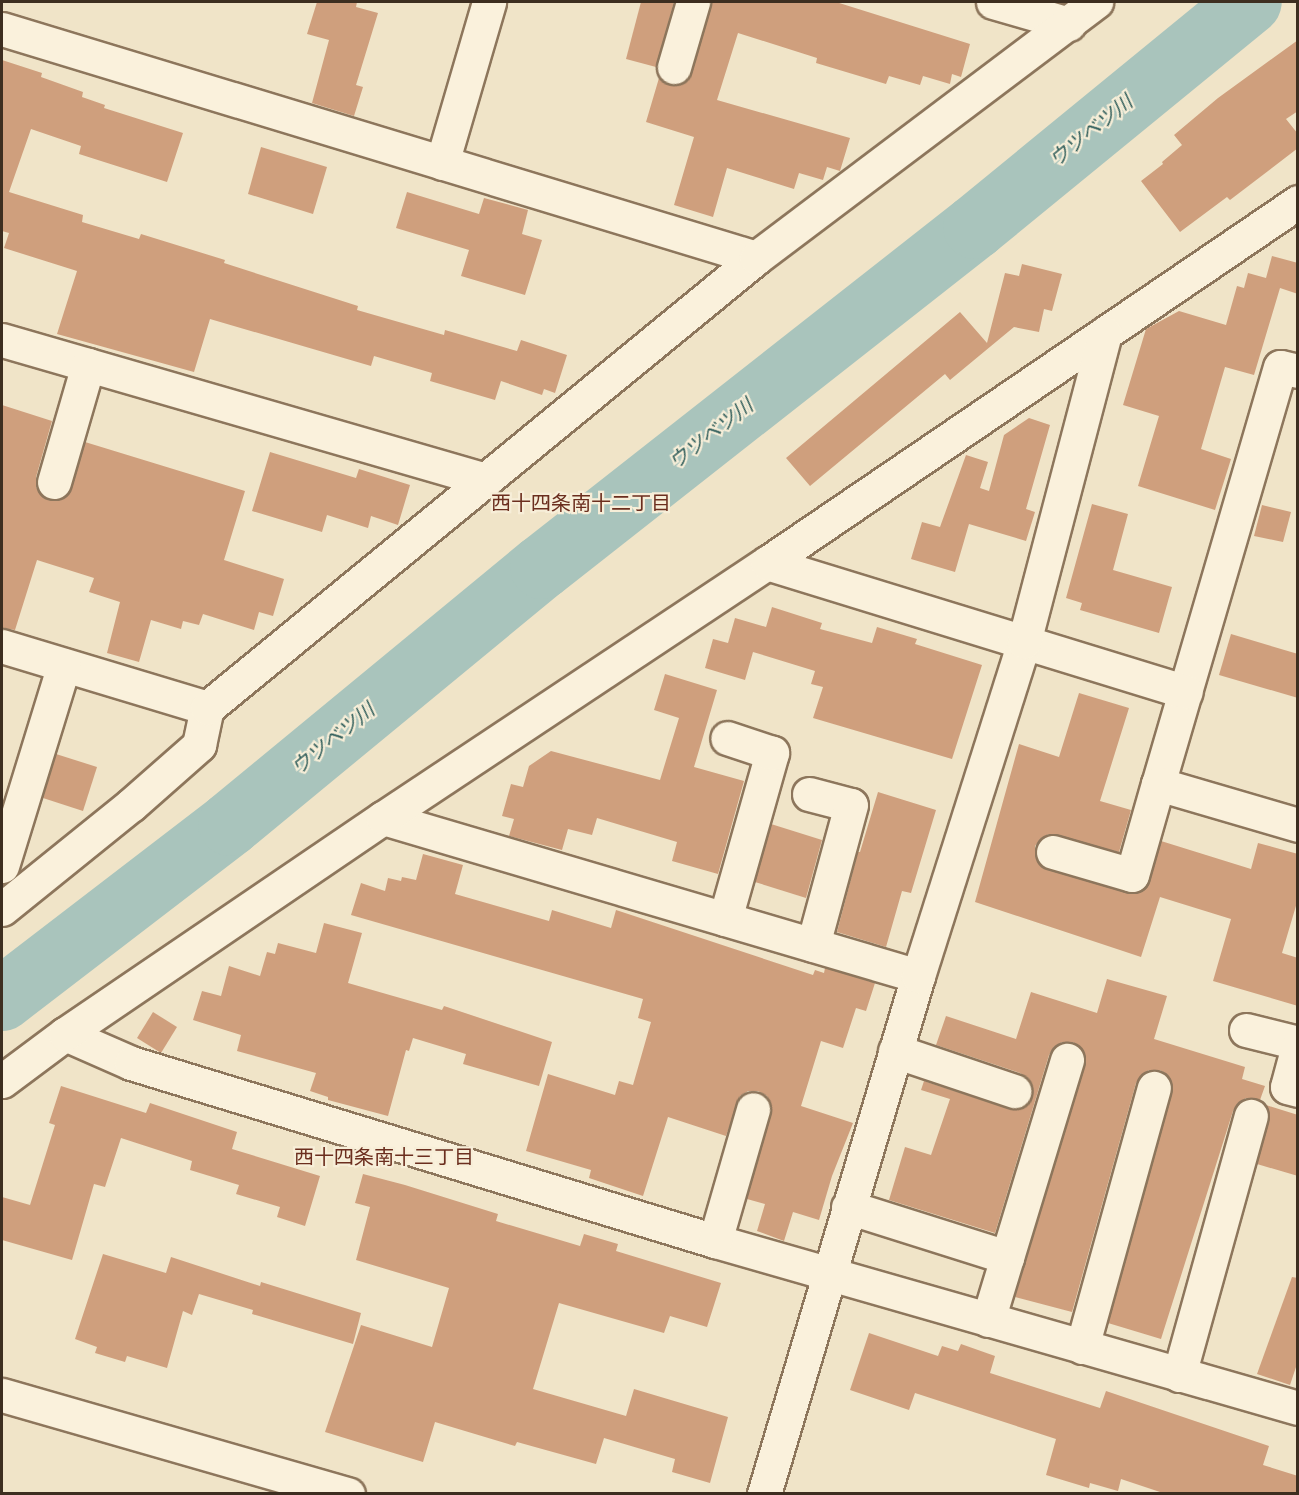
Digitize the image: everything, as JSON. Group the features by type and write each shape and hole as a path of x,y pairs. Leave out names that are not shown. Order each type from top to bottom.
{"street":[{"path":"442,163 489,2"},
{"path":"674,67 693,2"},
{"path":"993,2 1069,24"},
{"path":"2,909 131,805 199,745 207,708 756,258 1096,2"},
{"path":"2,29 756,258"},
{"path":"2,1081 65,1034 383,818 767,563 1298,202"},
{"path":"764,1494 827,1275 918,976 1024,642 1105,333"},
{"path":"2,340 486,480"},
{"path":"54,482 88,365"},
{"path":"1053,852 1132,875 1280,367 1298,371"},
{"path":"767,563 1186,692"},
{"path":"2,646 207,708"},
{"path":"2,866 64,665"},
{"path":"725,919 772,753 727,738"},
{"path":"1158,784 1298,825"},
{"path":"808,794 851,806 813,945"},
{"path":"383,818 918,976"},
{"path":"1246,1030 1298,1045 1287,1087 1298,1090"},
{"path":"65,1034 131,1063 827,1275 1298,1408"},
{"path":"895,1052 1014,1091"},
{"path":"988,1320 1066,1060"},
{"path":"1082,1347 1154,1088"},
{"path":"715,1241 753,1109"},
{"path":"1179,1375 1251,1116"},
{"path":"848,1207 1007,1257"},
{"path":"2,1395 262,1482 348,1494"}],"building":[{"path":"317,2 357,2 356,7 378,13 356,85 363,87 354,116 312,103 329,40 307,34"},
{"path":"641,2 674,2 656,67 626,59"},
{"path":"711,2 836,2 970,44 961,77 952,74 950,84 923,76 920,85 889,76 886,84 816,63 817,58 738,33 717,100 850,138 840,171 827,167 823,180 799,173 794,189 727,168 713,217 674,205 694,137 646,122 659,78 668,85 678,85 686,81 692,73"},
{"path":"1298,40 1298,111 1286,119 1298,134 1298,148 1230,200 1227,197 1180,232 1141,181 1182,145 1174,135 1218,98"},
{"path":"2,60 42,73 41,77 83,92 82,97 105,105 104,108 183,133 167,182 79,154 81,146 31,129 9,192 83,215 82,222 139,239 141,234 225,260 224,263 358,306 357,310 444,335 445,330 517,351 521,340 567,355 555,393 544,389 542,395 501,381 495,400 430,381 432,373 374,356 371,366 210,319 194,372 57,334 77,271 4,248 9,233 2,231"},
{"path":"261,147 327,167 313,214 248,194"},
{"path":"407,192 479,214 484,198 528,210 522,234 542,240 525,295 461,276 469,250 396,228"},
{"path":"1272,256 1298,263 1298,294 1280,288 1254,375 1225,367 1201,449 1231,459 1215,510 1138,486 1159,416 1123,405 1146,329 1179,311 1226,325 1237,286 1244,288 1248,273 1266,278"},
{"path":"1022,264 1062,274 1052,311 1044,309 1039,332 1014,327 950,380 945,374 810,486 786,458 960,312 987,343 1005,273 1019,276"},
{"path":"2,405 52,421 36,477 36,487 48,500 58,500 67,495 85,442 245,491 224,560 284,579 273,616 259,612 254,630 203,614 199,625 183,621 181,629 151,620 139,662 107,653 120,602 89,592 94,578 37,560 15,630 2,628"},
{"path":"1029,418 1050,425 1026,509 1035,512 1026,541 969,524 955,572 911,559 922,522 940,527 966,455 988,462 980,488 989,491 1004,435"},
{"path":"270,452 356,478 359,469 410,485 398,525 371,516 368,528 327,515 322,532 252,511"},
{"path":"1092,504 1128,514 1113,570 1172,587 1159,633 1080,610 1082,603 1066,598"},
{"path":"1262,505 1291,512 1283,542 1254,536"},
{"path":"772,607 822,623 820,629 872,643 877,627 917,639 915,644 982,665 952,759 813,718 823,687 811,684 815,671 753,652 745,680 705,668 713,639 728,643 735,618 766,627"},
{"path":"1231,634 1298,654 1298,698 1219,675"},
{"path":"665,674 717,690 694,767 744,781 718,874 672,861 677,842 597,818 592,835 568,829 562,850 509,836 514,819 502,816 511,784 523,787 529,766 551,751 660,780 679,718 654,710"},
{"path":"1079,693 1129,708 1100,801 1131,810 1119,852 1049,834 1041,838 1035,846 1035,856 1039,864 1048,870 1136,893 1145,889 1150,881 1161,841 1251,869 1258,843 1298,854 1298,899 1282,953 1298,958 1298,1006 1213,981 1231,919 1160,897 1141,957 975,902 1019,744 1059,757"},
{"path":"56,754 97,767 83,811 43,798"},
{"path":"878,792 936,810 911,893 902,891 886,947 837,932 858,852 860,852"},
{"path":"771,824 822,840 806,898 755,882"},
{"path":"423,854 463,865 455,894 549,921 552,910 611,928 616,910 813,975 815,970 824,973 825,968 875,983 866,1011 856,1008 843,1048 821,1041 801,1106 853,1123 832,1176 819,1220 793,1212 784,1241 757,1231 765,1204 747,1199 771,1105 767,1096 758,1091 748,1091 740,1096 726,1136 668,1117 643,1196 589,1178 591,1170 526,1151 548,1074 615,1095 619,1081 633,1085 651,1022 638,1018 643,999 351,915 361,883 385,891 388,878 401,881 402,877 416,880"},
{"path":"324,923 362,933 348,983 442,1010 444,1006 552,1042 539,1086 463,1064 466,1054 413,1038 409,1051 406,1050 388,1116 328,1100 328,1097 310,1091 316,1073 237,1051 241,1035 193,1020 202,991 221,996 229,966 260,976 267,952 275,954 278,943 316,953"},
{"path":"1107,979 1167,996 1154,1039 1245,1067 1242,1079 1265,1086 1260,1100 1246,1098 1238,1103 1233,1111 1161,1339 1108,1323 1172,1093 1172,1083 1168,1075 1160,1070 1149,1070 1141,1075 1136,1083 1072,1312 1015,1297 1085,1065 1085,1055 1081,1048 1073,1042 1062,1042 1054,1047 1049,1055 995,1233 889,1200 905,1147 931,1155 950,1099 921,1090 924,1081 1009,1109 1018,1109 1026,1105 1032,1096 1032,1087 1028,1078 1020,1073 936,1045 946,1016 1016,1039 1031,992 1097,1013"},
{"path":"153,1012 177,1027 161,1053 137,1038"},
{"path":"61,1086 146,1113 150,1103 237,1132 232,1149 320,1176 305,1226 277,1217 280,1207 236,1194 239,1185 190,1170 192,1161 121,1138 105,1187 94,1184 72,1260 2,1240 2,1197 30,1205 55,1125 49,1123"},
{"path":"1266,1105 1298,1115 1298,1176 1257,1164 1269,1120"},
{"path":"363,1174 498,1214 496,1221 580,1246 584,1234 618,1244 616,1251 721,1283 707,1327 670,1316 664,1333 559,1303 533,1389 626,1416 634,1389 728,1417 710,1483 672,1472 675,1459 604,1438 596,1464 517,1442 515,1446 435,1422 423,1462 325,1432 361,1325 432,1347 449,1288 356,1260 370,1207 355,1203"},
{"path":"103,1254 166,1273 171,1257 260,1286 261,1282 361,1313 353,1344 252,1314 253,1310 199,1294 192,1315 183,1311 167,1368 127,1356 125,1362 95,1353 97,1347 75,1339"},
{"path":"1292,1277 1298,1278 1298,1361 1290,1385 1257,1374"},
{"path":"869,1333 938,1356 942,1346 958,1351 961,1344 995,1356 990,1373 1100,1408 1106,1391 1269,1446 1263,1465 1298,1476 1298,1494 1166,1494 1121,1479 1118,1491 1090,1483 1089,1488 1046,1475 1056,1439 915,1393 909,1410 850,1390"}],"waterway":[{"name":"ウツベツ川","path":"2,999 230,824 542,567 975,227 1250,2"}],"district":[{"name":"西十四条南十二丁目","path":"581,503"},
{"name":"西十四条南十三丁目","path":"384,1157"}]}
